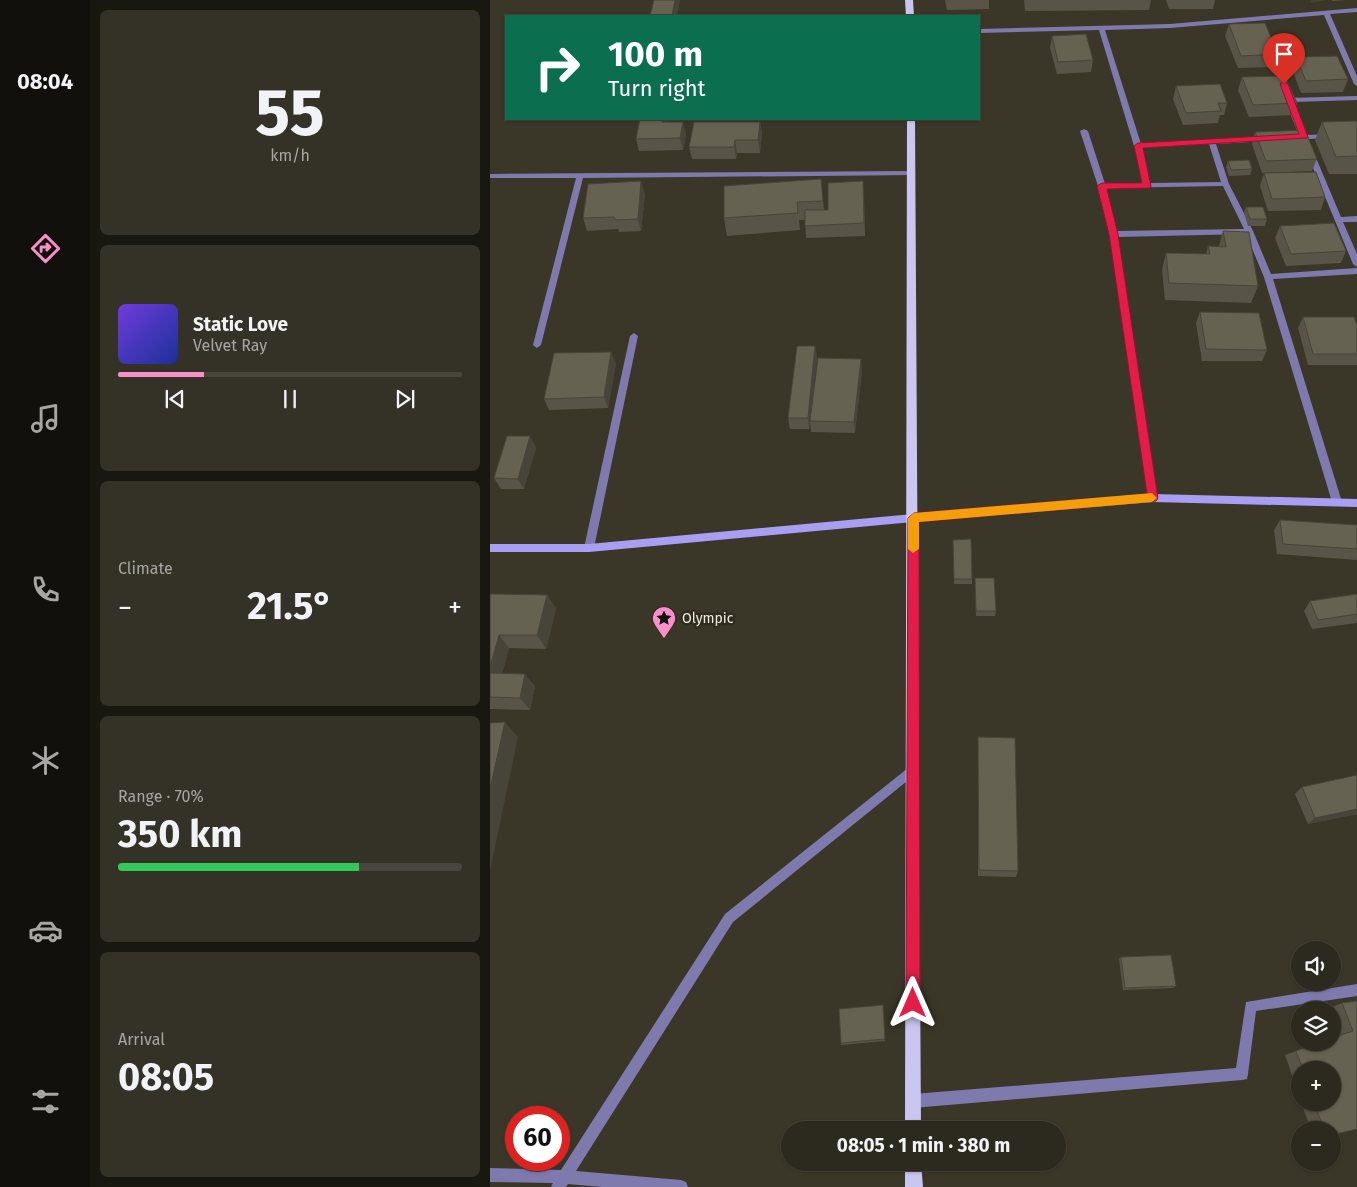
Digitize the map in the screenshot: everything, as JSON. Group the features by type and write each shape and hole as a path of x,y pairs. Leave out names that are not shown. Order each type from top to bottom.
{"main road":[{"path":"909,0 910,15"},
{"path":"911,120 914,518 913,1121"},
{"path":"914,1171 914,1187"}],"street":[{"path":"980,31 1170,26 1357,10"},
{"path":"1326,12 1353,64 1357,84"},
{"path":"1262,17 1265,26"},
{"path":"1102,29 1138,146 1147,186"},
{"path":"1271,45 1289,100 1357,264"},
{"path":"1289,100 1357,98"},
{"path":"1084,131 1102,186 1113,234 1153,498"},
{"path":"1295,137 1357,135"},
{"path":"1138,146 1276,138"},
{"path":"1212,143 1225,184 1249,231 1268,277 1337,502"},
{"path":"490,176 912,173"},
{"path":"537,346 580,175"},
{"path":"1102,186 1225,184"},
{"path":"1338,220 1357,220"},
{"path":"1113,234 1249,231"},
{"path":"1268,277 1357,271"},
{"path":"589,548 634,336"},
{"path":"490,548 589,548 1153,498 1357,503"},
{"path":"561,1182 729,918 913,769"},
{"path":"913,1101 1242,1074 1250,1006 1357,990"},
{"path":"490,1175 561,1182 681,1187"}],"building":[{"path":"654,0 675,0 672,15 650,15"},
{"path":"1265,23 1278,54 1241,56 1229,24"},
{"path":"1086,34 1093,60 1058,62 1052,36"},
{"path":"1337,56 1348,79 1306,81 1296,57"},
{"path":"1285,76 1297,103 1253,105 1242,77"},
{"path":"1220,84 1227,103 1218,103 1221,111 1186,113 1176,86"},
{"path":"640,120 683,122 680,138 636,139"},
{"path":"1357,121 1357,156 1336,157 1322,122"},
{"path":"694,122 760,122 758,140 735,140 734,147 689,147"},
{"path":"1305,130 1317,159 1266,161 1255,132"},
{"path":"1249,160 1252,169 1231,170 1228,161"},
{"path":"1316,172 1325,197 1272,199 1264,173"},
{"path":"821,179 823,201 797,202 798,213 724,218 724,186"},
{"path":"641,181 638,219 616,220 614,217 583,218 588,184"},
{"path":"863,181 864,223 805,226 805,210 828,210 828,183"},
{"path":"1246,207 1263,207 1267,219 1250,219"},
{"path":"1334,223 1346,251 1291,254 1280,226"},
{"path":"1223,231 1249,232 1258,286 1169,283 1166,253 1210,254 1208,246 1226,247"},
{"path":"1200,312 1259,313 1267,350 1206,349"},
{"path":"1303,317 1354,317 1357,325 1357,354 1313,354"},
{"path":"797,346 815,346 808,418 788,418"},
{"path":"611,352 604,397 544,399 554,353"},
{"path":"818,358 861,359 854,422 810,421"},
{"path":"507,436 530,436 518,479 494,478"},
{"path":"1280,520 1357,525 1357,549 1283,544"},
{"path":"971,539 972,579 954,579 953,540"},
{"path":"975,578 994,578 996,611 976,611"},
{"path":"490,594 547,595 537,635 499,635 490,667"},
{"path":"1357,594 1357,614 1318,620 1310,601"},
{"path":"490,673 525,674 520,698 490,697"},
{"path":"505,722 490,789 490,723"},
{"path":"978,737 1015,738 1018,871 979,870"},
{"path":"1357,775 1357,809 1315,818 1302,787"},
{"path":"1171,955 1176,986 1125,988 1121,957"},
{"path":"1357,1001 1357,1129 1341,1133 1341,1121 1321,1121 1317,1111 1341,1111 1341,1061 1300,1061 1296,1051 1341,1051 1341,1035 1353,1031 1342,1003"},
{"path":"883,1005 885,1039 841,1043 839,1009"}],"slow traffic":[{"path":"913,549 914,518 1152,498"}],"place":[{"name":"Olympic","path":"664,639"}],"route":[{"path":"913,1003 914,518 1153,498 1113,234 1102,186 1147,186 1138,146 1304,137 1284,84"}]}
